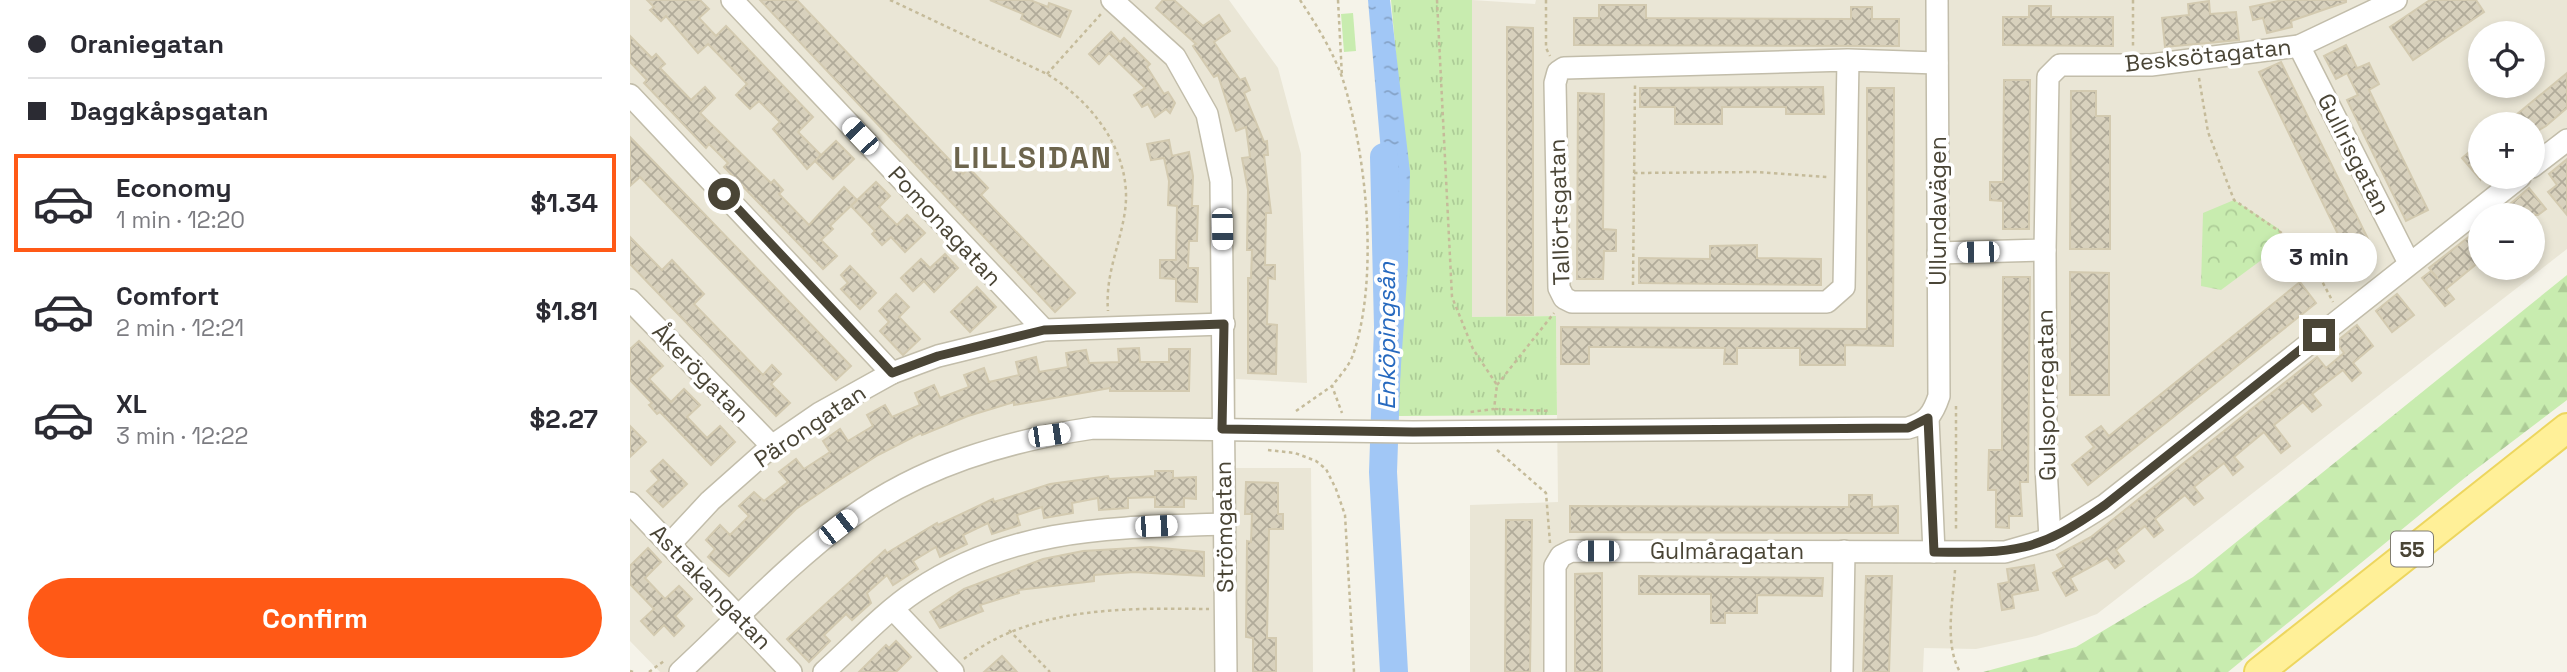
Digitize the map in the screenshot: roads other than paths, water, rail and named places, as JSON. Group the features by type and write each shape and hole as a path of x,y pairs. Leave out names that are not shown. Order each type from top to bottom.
{"main road":[{"name":"55","path":"2259,672 2567,428"}],"street":[{"name":"Pomonagatan","path":"732,0 1044,330"},
{"name":"Strömgatan","path":"1112,0 1175,57 1207,114 1221,181 1226,672"},
{"name":"Ullundavägen","path":"1928,418 1935,409 1939,396 1937,0"},
{"name":"Besksötagatan","path":"2053,70 2060,65 2133,65 2196,61 2299,46 2396,0"},
{"name":"Gullrisgatan","path":"2299,46 2409,263"},
{"path":"1848,60 1937,63"},
{"name":"Tallörtsgatan","path":"1848,60 1844,287 1827,302 1572,302 1564,298 1559,288 1555,83 1558,72 1572,65 1848,60"},
{"name":"Gulsporregatan","path":"2050,539 2046,467 2045,250 2048,77 2053,70"},
{"path":"630,94 892,373"},
{"path":"2545,157 2567,140"},
{"name":"Gulmåragatan","path":"1555,672 1555,566 1560,556 1571,551 2005,552 2050,539 2105,505 2505,189"},
{"path":"1938,253 2045,250"},
{"name":"Åkerögatan","path":"630,300 772,446"},
{"name":"Pärongatan","path":"670,544 710,501 772,446 820,413 892,373 938,356 1044,330 1224,324"},
{"path":"680,672 851,517 939,468 1012,443 1093,428 1413,432 1494,420 1908,428 1928,418 1934,552"},
{"name":"Astrakangatan","path":"630,503 792,672"},
{"path":"824,672 893,609 942,575 1013,545 1057,534 1110,528 1225,524"},
{"path":"1842,672 1844,551"},
{"path":"893,609 952,671"}],"water":[{"path":"1368,0 1390,0 1410,172 1408,265 1398,408 1382,409 1391,270"}],"waterway":[{"name":"Enköpingsån","path":"1384,157 1388,327 1383,472 1394,672"}],"district":[{"name":"LILLSIDAN","path":"1033,157"}]}
